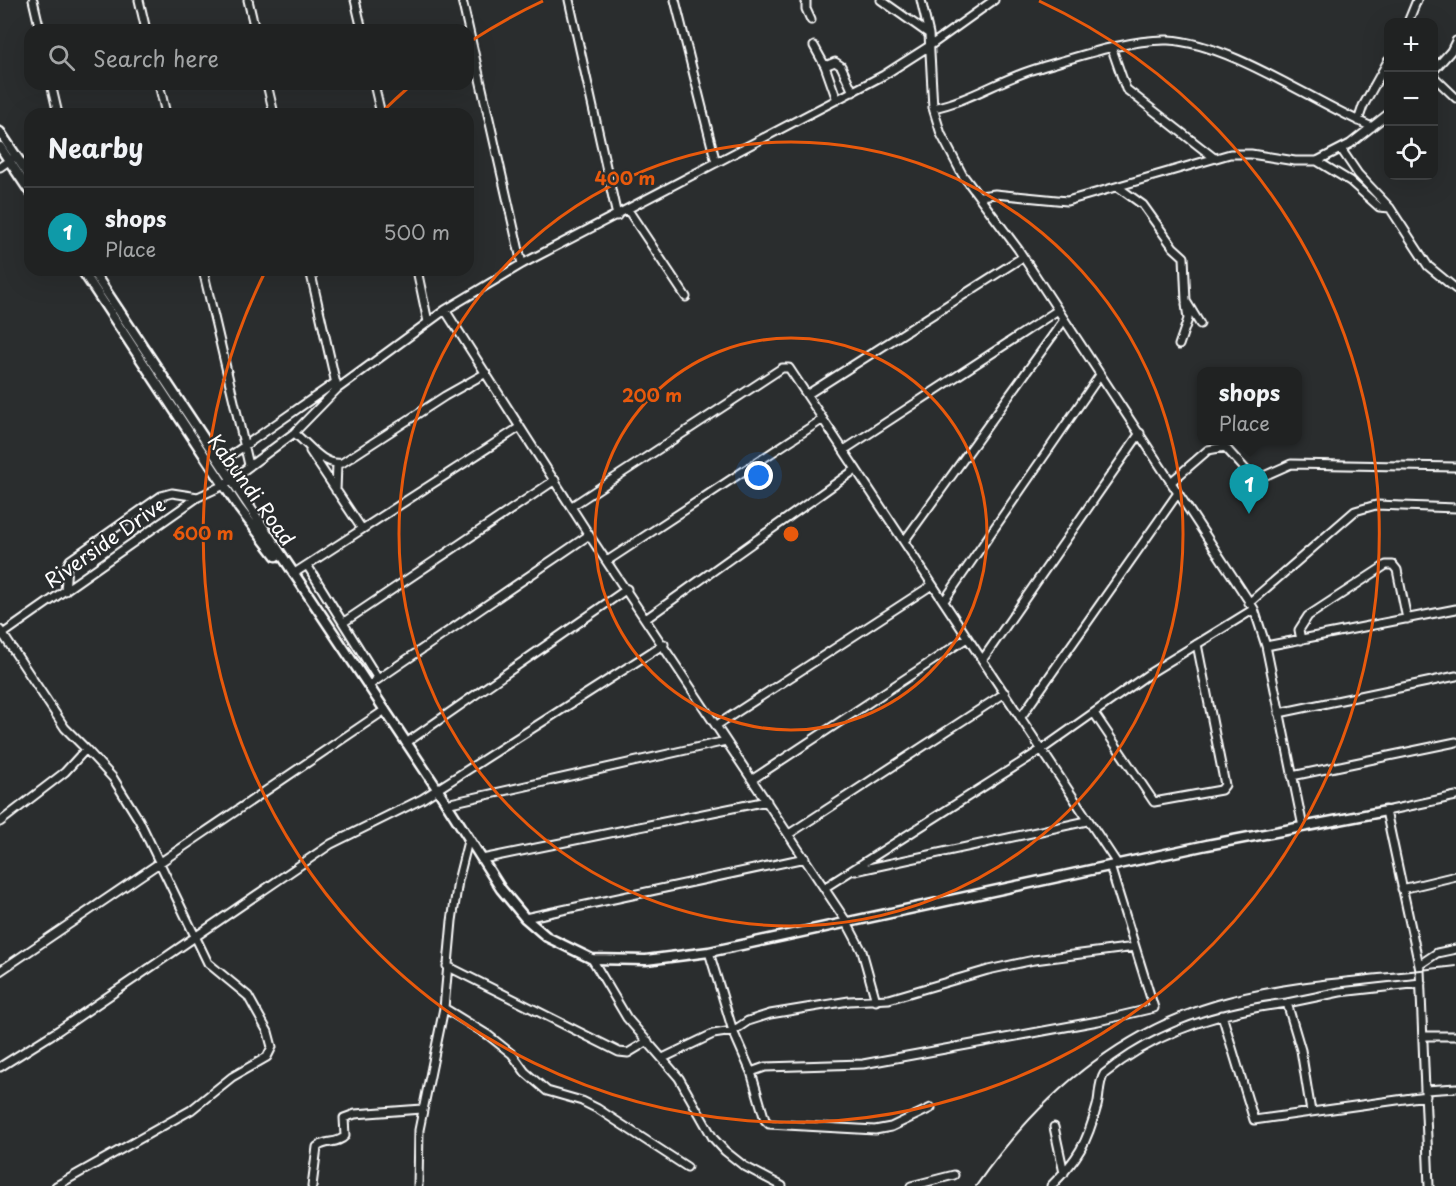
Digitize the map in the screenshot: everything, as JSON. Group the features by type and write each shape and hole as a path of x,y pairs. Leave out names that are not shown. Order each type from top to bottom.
{"street":[{"path":"33,0 39,24"},
{"path":"139,0 145,24"},
{"path":"248,0 254,24"},
{"path":"355,0 361,24"},
{"path":"462,0 467,24"},
{"path":"569,0 617,216"},
{"path":"675,0 716,163"},
{"path":"806,0 806,9 811,20"},
{"path":"881,0 930,34"},
{"path":"921,0 932,45 933,108 962,174 1023,257 1252,606 1266,646 1303,826"},
{"path":"230,456 445,310 522,264 853,92 932,45 994,0"},
{"path":"1410,18 1417,0"},
{"path":"933,108 952,104 1004,79 1112,49 1169,40 1214,51 1310,94 1372,127"},
{"path":"1438,66 1451,51 1456,41"},
{"path":"814,46 825,66 837,100"},
{"path":"1112,49 1126,89 1213,157"},
{"path":"474,53 522,264"},
{"path":"825,66 835,62 841,66 853,92"},
{"path":"1358,121 1363,106 1384,70"},
{"path":"1438,81 1456,98"},
{"path":"52,90 57,108"},
{"path":"160,90 165,108"},
{"path":"268,90 273,108"},
{"path":"375,90 380,108"},
{"path":"980,196 995,194 1067,201 1213,157 1251,154 1295,160 1317,160 1341,149 1384,118"},
{"path":"0,132 24,180"},
{"path":"0,147 24,170"},
{"path":"1341,149 1358,174 1390,208 1428,266 1456,289"},
{"path":"0,167 13,158"},
{"path":"1317,160 1350,181 1379,207 1390,208"},
{"path":"1118,187 1143,205 1173,247 1184,257 1188,319 1179,345"},
{"path":"628,210 686,297"},
{"path":"808,394 1023,257"},
{"name":"Kabundi Road","path":"93,276 228,482 385,710 501,889 525,918 548,937 592,959"},
{"path":"204,276 249,465"},
{"path":"311,276 337,385"},
{"path":"418,276 428,322"},
{"path":"1186,302 1200,324"},
{"path":"445,310 607,561 846,921 862,951 876,1001"},
{"path":"844,450 1058,310"},
{"path":"905,540 1064,320"},
{"path":"572,506 782,368 789,368 905,540 967,638 1022,717 1114,865 1154,1008 1098,1021 863,1064 765,1067 751,1072"},
{"path":"337,464 486,373"},
{"path":"944,601 1100,375"},
{"name":"Riverside Drive","path":"1,633 198,497 228,482 294,433 337,385"},
{"path":"607,561 823,419"},
{"path":"293,574 520,427"},
{"path":"294,433 307,447 362,529"},
{"path":"982,659 1140,433"},
{"path":"307,447 337,464"},
{"path":"1171,482 1208,450 1225,447 1255,480 1291,464 1456,468"},
{"path":"336,491 337,464"},
{"path":"646,618 856,470"},
{"path":"344,622 555,480"},
{"path":"65,591 67,566 70,560 161,496 172,493 198,497"},
{"path":"1022,717 1178,493"},
{"path":"824,888 1041,750 1252,606 1355,511 1377,505 1456,508"},
{"path":"368,686 590,535"},
{"path":"307,565 378,679"},
{"path":"1301,640 1299,630 1308,616 1386,565 1393,565 1397,570 1407,619"},
{"path":"717,725 932,585"},
{"path":"406,743 627,589"},
{"path":"1266,646 1456,609"},
{"path":"1,633 65,728 107,770 125,796 208,963 248,996 268,1032 272,1047 271,1053 232,1077 191,1110 56,1186"},
{"path":"753,779 967,638"},
{"path":"0,1067 59,1030 331,844 438,790 664,644"},
{"path":"1094,713 1154,802 1221,790 1225,785 1197,644"},
{"path":"1279,712 1456,676"},
{"path":"789,834 1005,693"},
{"path":"0,971 159,861 385,710"},
{"path":"446,804 726,741"},
{"path":"1292,776 1456,742"},
{"path":"0,822 65,772 86,749"},
{"path":"592,959 646,960 709,952 1114,865 1456,796"},
{"path":"482,858 767,801"},
{"path":"1386,811 1419,965 1429,1186"},
{"path":"852,872 1087,820"},
{"path":"418,1186 417,1149 422,1109 444,1008 458,880 468,841"},
{"path":"525,918 805,858"},
{"path":"1402,889 1456,876"},
{"path":"663,1058 713,1034 733,1030 748,1021 770,1014 849,1002 876,1001 988,970 1034,960 1136,947"},
{"path":"1419,965 1437,953 1456,949"},
{"path":"709,952 733,1030 751,1072 765,1120 774,1126 875,1130 891,1127 930,1108"},
{"path":"592,959 627,1018 679,1078 713,1138 724,1151 744,1166 782,1186"},
{"path":"447,966 619,1052 628,1053 648,1041"},
{"path":"1051,1186 1083,1148 1095,1113 1104,1074 1173,1031 1222,1015 1340,992 1421,983"},
{"path":"1287,1003 1301,1050 1311,1112"},
{"path":"444,1008 488,1035 512,1054 525,1072 547,1091 571,1097 598,1109 687,1167"},
{"path":"1222,1015 1254,1120 1456,1088"},
{"path":"1424,1036 1456,1036"},
{"path":"312,1186 317,1147 343,1139 345,1136 344,1118 355,1114 422,1109"},
{"path":"1054,1127 1064,1173"},
{"path":"911,1186 954,1175"}],"railway":[{"path":"976,1186 1024,1125 1080,1072 1111,1049 1180,1013 1217,1000 1305,982 1456,966"}],"place":[{"name":"shops","path":"1249,514"}]}
